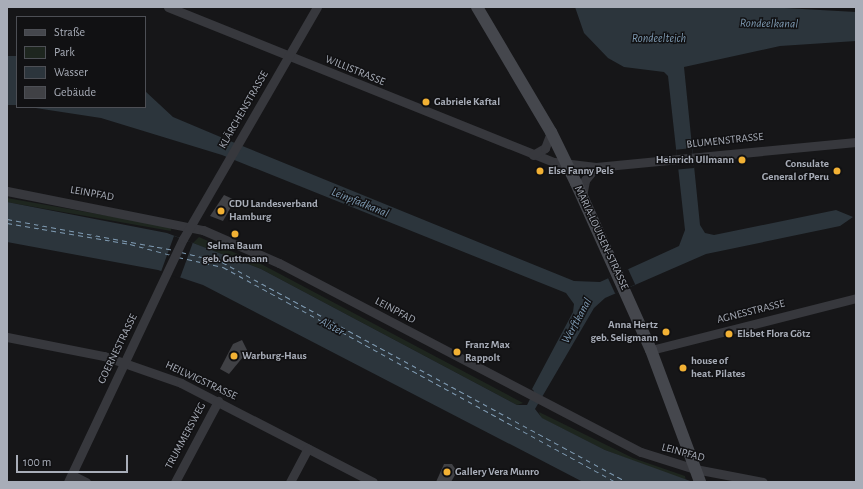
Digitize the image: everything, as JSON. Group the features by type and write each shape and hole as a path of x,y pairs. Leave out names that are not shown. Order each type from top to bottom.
{"main road":[{"name":"MARIA-LOUISEN-STRASSE","path":"477,7 551,132 582,196 625,289 651,350 700,482"}],"street":[{"name":"WILLISTRASSE","path":"168,7 288,57 533,155 566,164"},
{"name":"KLÄRCHENSTRASSE","path":"191,226 317,7"},
{"path":"533,155 545,148 551,132"},
{"name":"BLUMENSTRASSE","path":"566,164 596,167 693,156 856,142"},
{"path":"582,196 585,180 596,167"},
{"name":"LEINPFAD","path":"7,191 191,226 279,263 535,400 641,452 695,469 763,482"},
{"name":"GOERNESTRASSE","path":"70,478 191,226"},
{"name":"AGNESSTRASSE","path":"651,350 856,298"},
{"name":"HEILWIGSTRASSE","path":"7,337 125,362 218,401 373,482"},
{"name":"TRUMMERSWEG","path":"176,482 218,401"},
{"path":"290,482 308,448"},
{"path":"70,478 86,482"}],"green space":[{"path":"7,198 171,227 171,231 7,202"},
{"path":"199,237 263,265 523,403 517,405 261,269 193,243"},
{"path":"539,412 633,458 685,476 686,481 605,450 541,418"}],"water":[{"path":"575,7 767,7 856,12 856,41 780,46 684,67 700,225 705,233 714,235 836,210 853,217 840,226 706,254 605,298 594,308 535,409 542,418 605,450 693,482 583,482 203,285 158,270 7,242 7,202 167,233 261,269 517,405 527,405 534,391 532,389 573,312 574,304 566,293 222,155 101,118 36,108 146,108 146,92 173,117 230,141 574,281 600,282 679,246 685,230 668,76 664,72 624,67 608,58 584,33"},
{"path":"7,56 16,56 16,105 7,105"}],"pier":[{"path":"692,148 694,168 678,170 676,150"},
{"path":"174,236 193,243 180,279 161,272"},
{"path":"628,269 635,284 615,294 608,278"}],"building":[{"name":"CDU Landesverband Hamburg","path":"224,195 235,200 223,221 210,216"},
{"name":"Warburg-Haus","path":"242,340 247,350 243,357 229,374 220,369 233,344"},
{"name":"Gallery Vera Munro","path":"444,464 452,464 456,470 455,475 451,482 436,482"}],"ferry route":[{"path":"7,219 174,250"},
{"path":"7,223 130,244 171,255"},
{"path":"181,252 222,262 627,482"},
{"path":"178,257 223,267 615,482"}],"place":[{"name":"Gabriele Kaftal","path":"426,102"},
{"name":"Heinrich Ullmann","path":"742,160"},
{"name":"Else Fanny Pels","path":"540,171"},
{"name":"Consulate General of Peru","path":"837,171"},
{"name":"CDU Landesverband Hamburg","path":"221,211"},
{"name":"Selma Baum geb. Guttmann","path":"235,234"},
{"name":"Anna Hertz geb. Seligmann","path":"666,332"},
{"name":"Elsbet Flora Götz","path":"729,334"},
{"name":"Franz Max Rappolt","path":"457,352"},
{"name":"Warburg-Haus","path":"234,356"},
{"name":"house of heat. Pilates","path":"683,368"},
{"name":"Gallery Vera Munro","path":"447,472"}],"water label":[{"name":"Rondeelkanal","path":"769,24"},
{"name":"Rondeelteich","path":"659,39"},
{"name":"Leinpfadkanal","path":"360,203"},
{"name":"Werftkanal","path":"577,321"},
{"name":"Alster","path":"332,327"}]}
